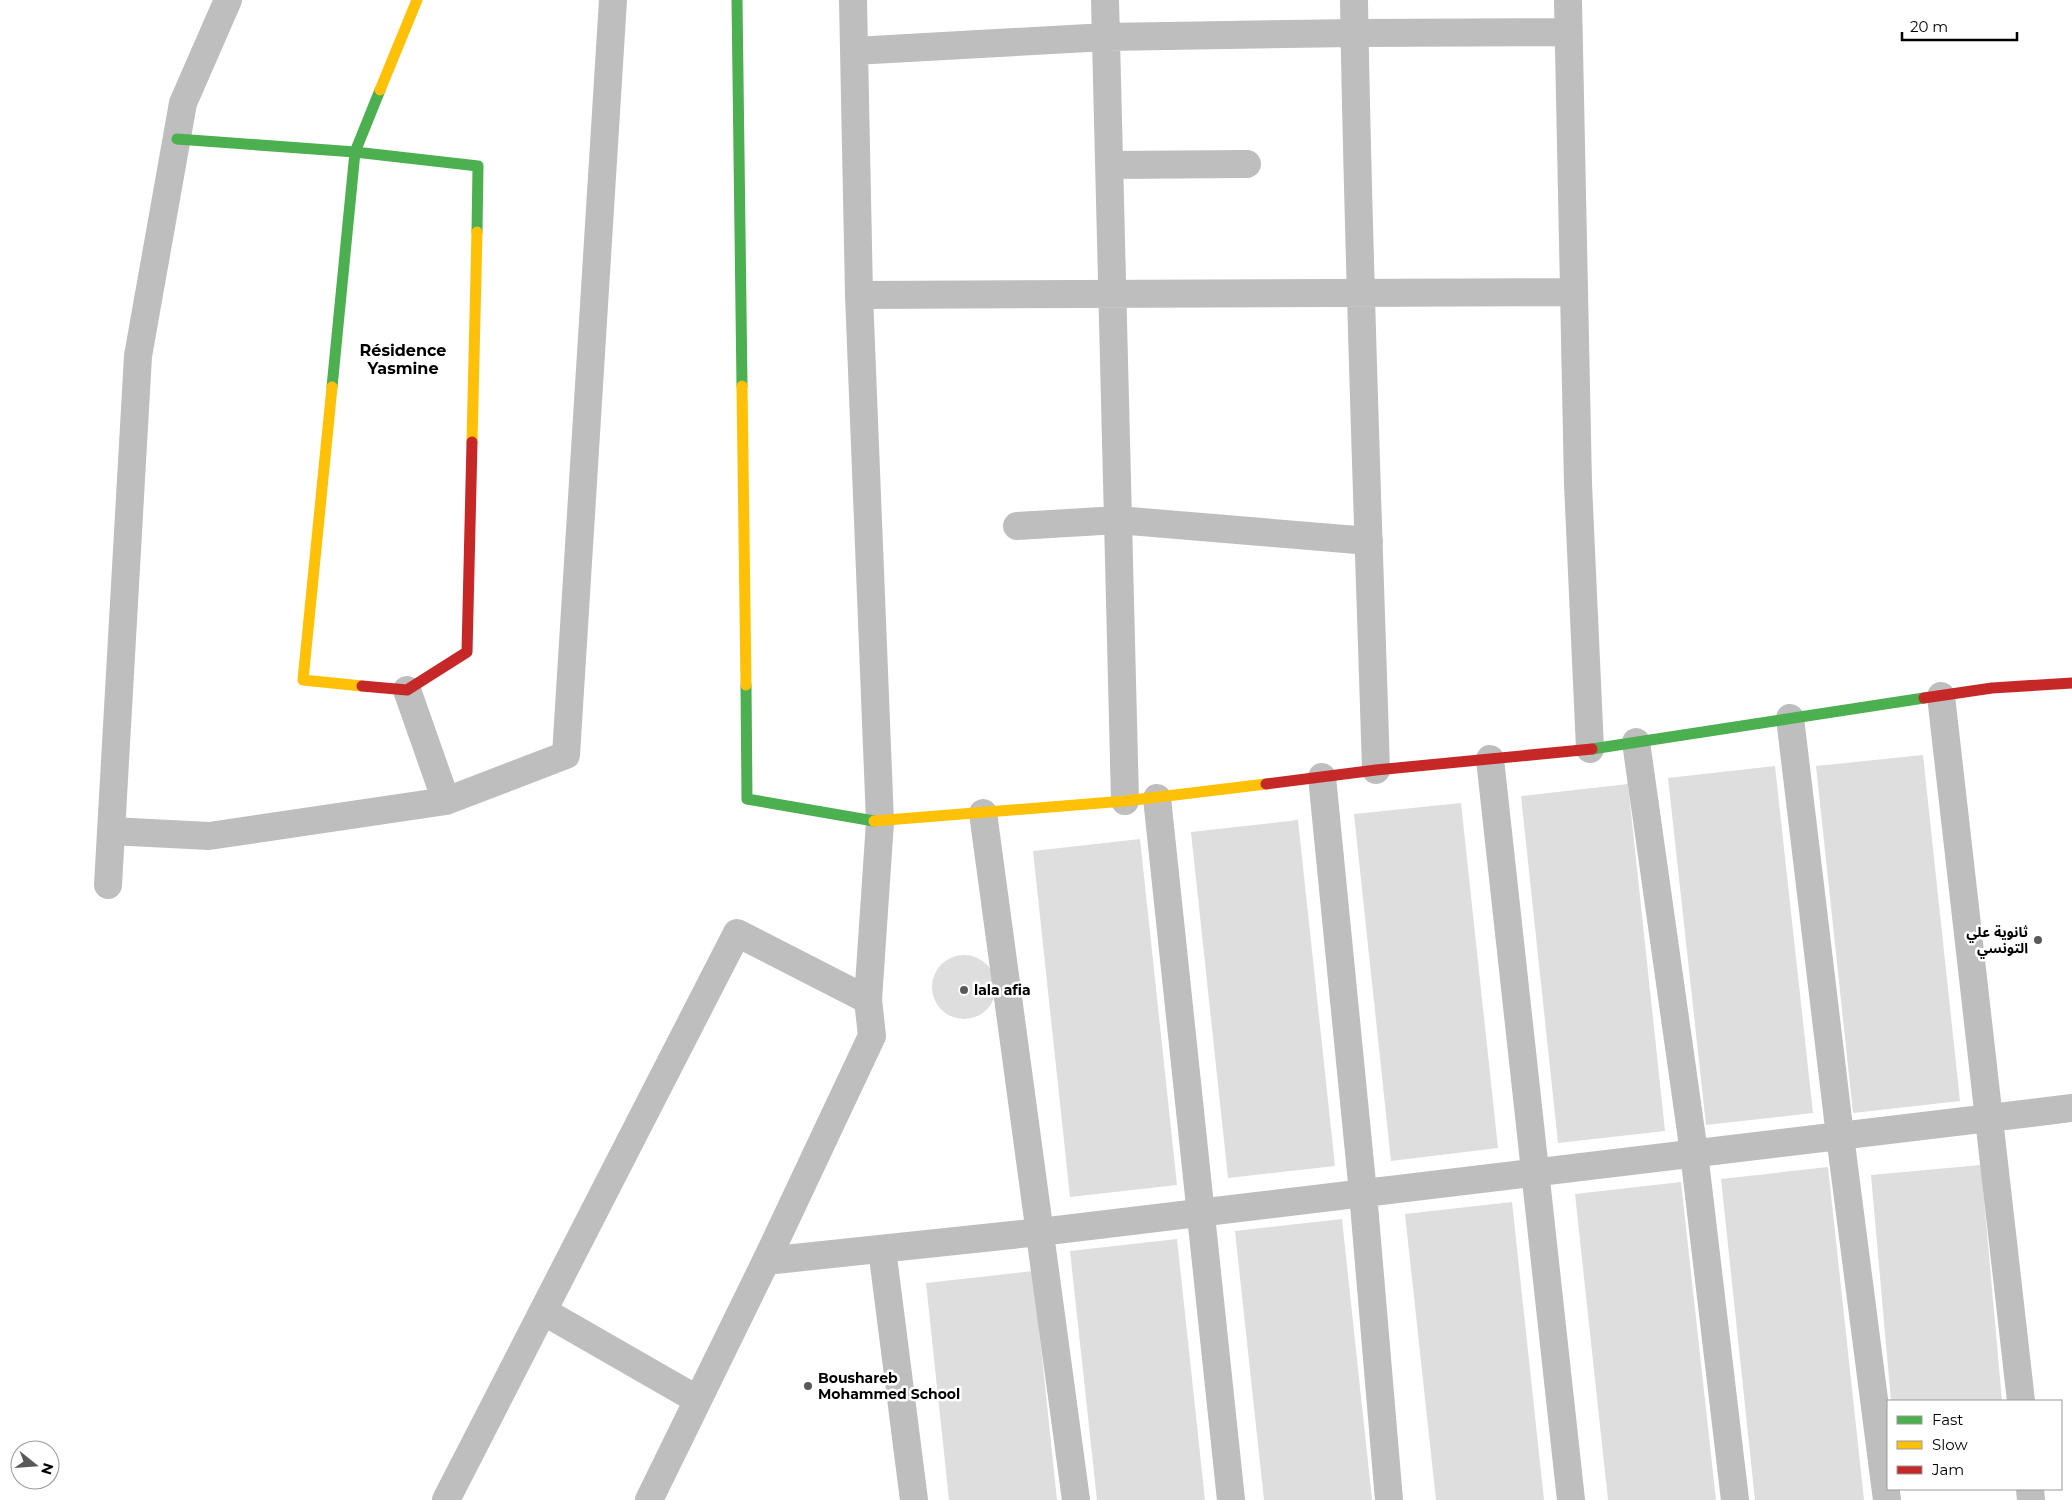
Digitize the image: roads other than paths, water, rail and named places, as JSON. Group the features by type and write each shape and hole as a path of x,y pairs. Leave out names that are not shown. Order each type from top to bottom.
{"street":[{"path":"108,885 138,356 183,103 228,0"},
{"path":"177,139 355,152 478,166 467,652 407,690 303,680 355,152 417,0"},
{"path":"111,831 209,836 446,801 566,755 613,0"},
{"path":"737,0 747,799 880,822 1125,801 1376,770 1590,748 1992,688 2072,683"},
{"path":"649,1500 766,1261 872,1036 868,1000 880,822 860,295 853,0"},
{"path":"1105,0 1125,801"},
{"path":"1354,0 1356,160 1362,293 1376,770"},
{"path":"1568,0 1578,484 1590,748"},
{"path":"854,51 1106,37 1354,32 1568,32"},
{"path":"1109,165 1248,164"},
{"path":"860,295 1574,292"},
{"path":"1017,526 1118,520 1369,541"},
{"path":"407,690 446,801"},
{"path":"1941,696 2021,1400"},
{"path":"1790,718 1840,1136 1887,1500"},
{"path":"1636,742 1694,1153 1735,1500"},
{"path":"1490,758 1571,1500"},
{"path":"1322,777 1363,1193 1389,1500"},
{"path":"1156,798 1232,1500"},
{"path":"984,813 1076,1500"},
{"path":"446,1500 737,933 868,1000"},
{"path":"766,1261 1040,1232 2072,1108"},
{"path":"882,1249 914,1500"},
{"path":"543,1311 698,1400"}],"place":[{"name":"ثانوية علي التونسي","path":"2038,940"},
{"name":"lala afia","path":"964,990"},
{"name":"Boushareb Mohammed School","path":"808,1386"}],"district":[{"name":"Résidence Yasmine","path":"403,359"}]}
